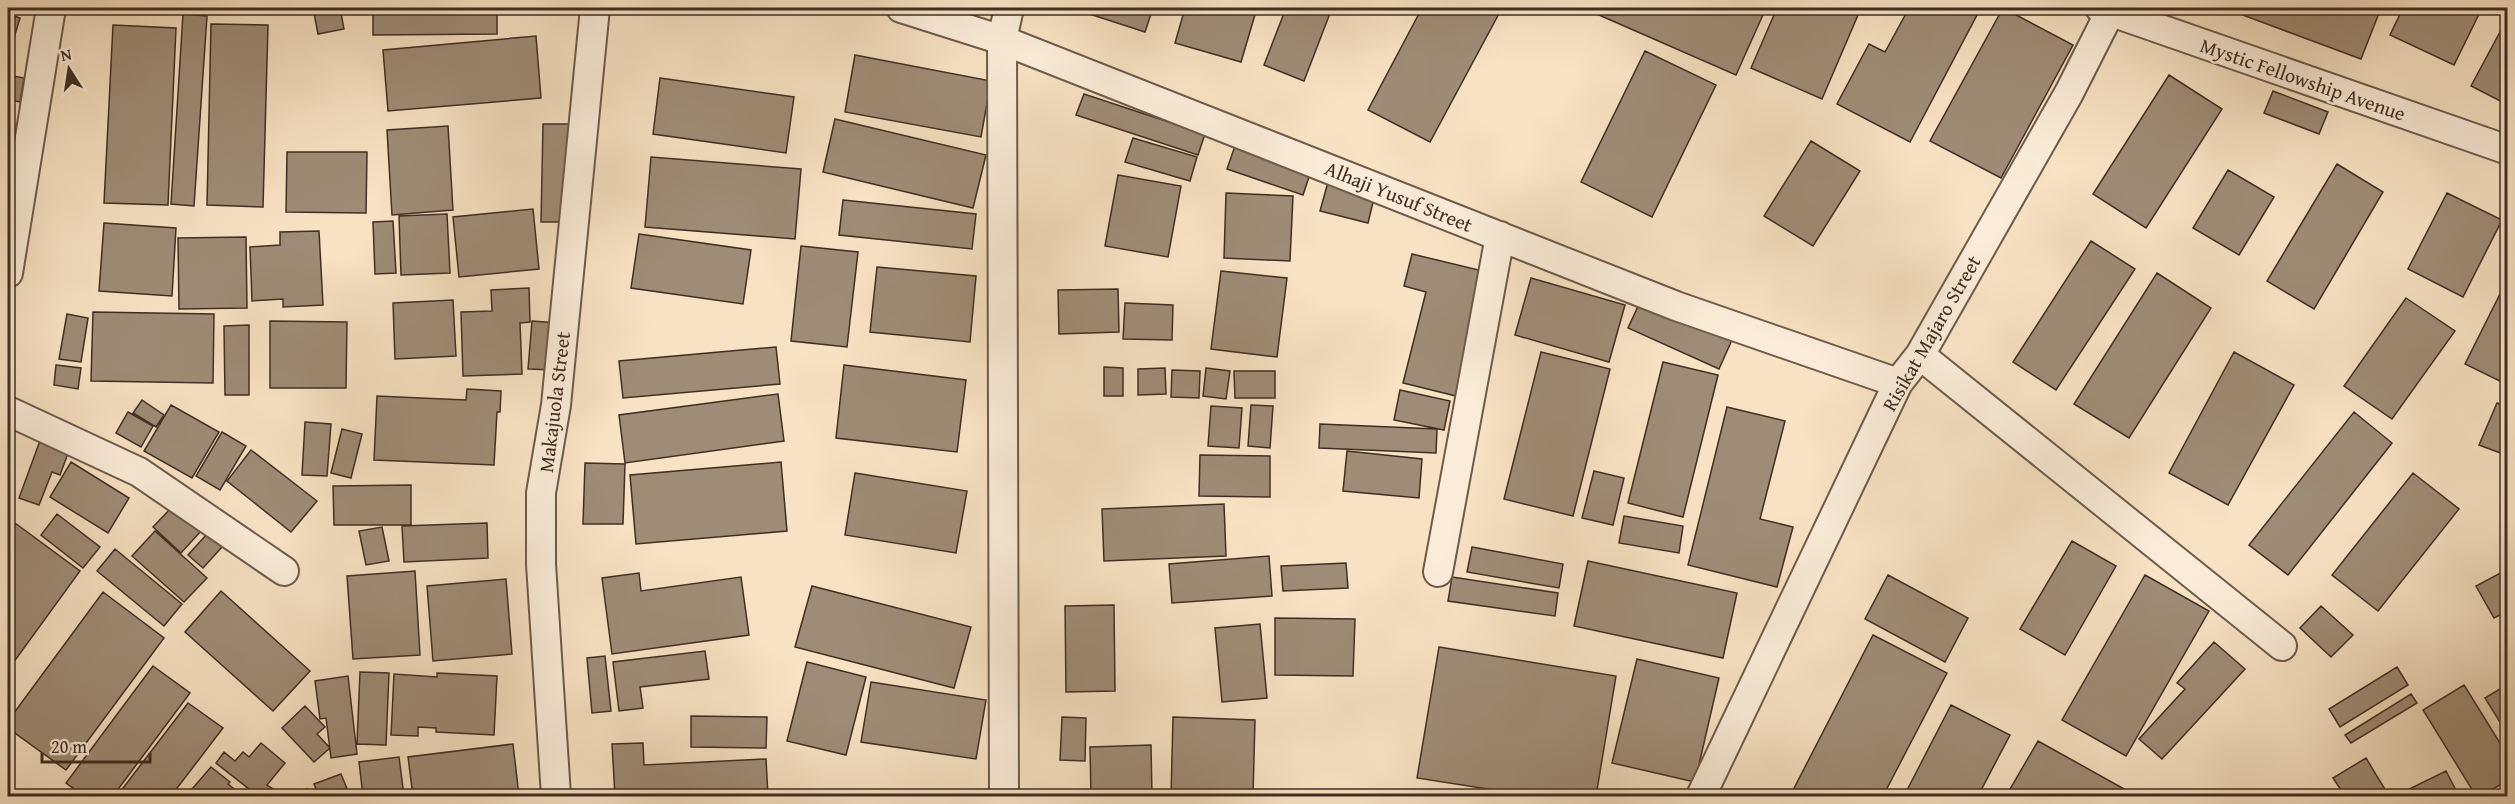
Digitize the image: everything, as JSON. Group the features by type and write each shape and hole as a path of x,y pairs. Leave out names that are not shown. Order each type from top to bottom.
{"street":[{"path":"8,273 8,261 51,8"},
{"name":"Makajuola Street","path":"556,796 541,564 542,493 556,405 595,8"},
{"name":"Alhaji Yusuf Street","path":"901,8 1002,40 1676,306 1898,383"},
{"path":"1004,796 1002,40 1009,8"},
{"name":"Mystic Fellowship Avenue","path":"2107,9 2508,150"},
{"name":"Risikat Majaro Street","path":"1701,796 1898,383 1920,355 2069,93 2107,9"},
{"path":"1438,572 1500,236"},
{"path":"1920,355 2282,646"},
{"path":"8,411 139,472 284,571"}],"building":[{"path":"313,8 340,8 344,29 318,34"},
{"path":"373,8 497,8 497,34 373,35"},
{"path":"1071,8 1153,8 1145,32"},
{"path":"1185,8 1257,8 1241,62 1175,43"},
{"path":"1286,8 1332,8 1304,81 1264,65"},
{"path":"1422,8 1502,8 1430,142 1368,110"},
{"path":"1583,8 1766,8 1736,75"},
{"path":"1777,8 1861,8 1822,99 1751,68"},
{"path":"1909,8 1963,8 1977,15 1910,142 1837,104 1869,44 1885,52"},
{"path":"2003,8 2073,45 2001,178 1930,141"},
{"path":"2224,8 2381,8 2361,59"},
{"path":"2403,8 2482,8 2454,65 2390,35"},
{"path":"8,14 20,18 8,58"},
{"path":"183,14 207,16 194,206 171,204"},
{"path":"2508,17 2508,105 2471,86"},
{"path":"211,24 268,25 263,207 207,205"},
{"path":"113,25 176,28 168,205 104,203"},
{"path":"536,36 541,98 388,111 383,50"},
{"path":"1645,51 1716,85 1652,217 1581,182"},
{"path":"855,55 991,81 981,137 845,112"},
{"path":"8,75 24,78 20,102 8,100"},
{"path":"2169,75 2222,109 2146,228 2093,194"},
{"path":"660,78 794,97 786,153 653,134"},
{"path":"2273,91 2328,112 2319,134 2264,113"},
{"path":"1084,94 1205,134 1198,155 1076,115"},
{"path":"835,119 986,155 973,208 823,172"},
{"path":"543,124 570,124 567,222 541,222"},
{"path":"448,126 453,210 392,215 387,130"},
{"path":"1133,138 1197,157 1190,181 1125,162"},
{"path":"1811,141 1860,171 1813,246 1764,216"},
{"path":"1235,146 1311,171 1303,195 1227,169"},
{"path":"287,152 367,152 366,213 286,212"},
{"path":"651,157 801,169 795,239 645,227"},
{"path":"2337,164 2383,192 2314,309 2267,281"},
{"path":"2228,170 2274,197 2239,255 2193,228"},
{"path":"1118,175 1181,186 1168,257 1105,246"},
{"path":"1328,182 1375,194 1368,223 1320,211"},
{"path":"1226,193 1293,196 1290,261 1224,258"},
{"path":"2447,193 2502,220 2463,297 2408,269"},
{"path":"843,200 976,214 972,249 839,235"},
{"path":"533,209 539,269 459,277 453,217"},
{"path":"447,214 450,273 401,275 399,216"},
{"path":"393,221 396,273 375,274 373,222"},
{"path":"104,223 176,228 172,296 99,291"},
{"path":"319,231 323,305 283,307 283,299 252,301 250,247 280,245 280,232"},
{"path":"639,234 751,250 743,304 631,288"},
{"path":"246,237 247,308 179,309 178,238"},
{"path":"2091,241 2135,269 2056,390 2013,362"},
{"path":"801,246 858,252 847,347 791,341"},
{"path":"1412,254 1487,272 1456,396 1403,383 1426,292 1404,286"},
{"path":"877,267 976,276 970,342 870,332"},
{"path":"1221,271 1287,278 1277,357 1211,349"},
{"path":"2157,273 2211,308 2129,438 2074,404"},
{"path":"1531,278 1625,305 1609,362 1515,335"},
{"path":"2508,278 2508,385 2465,364"},
{"path":"529,288 530,322 520,323 522,374 463,376 461,312 492,311 491,290"},
{"path":"1118,289 1119,332 1059,334 1058,290"},
{"path":"2406,298 2455,331 2392,419 2344,386"},
{"path":"453,300 456,356 395,359 393,303"},
{"path":"1641,300 1732,340 1719,369 1628,328"},
{"path":"1125,303 1173,305 1172,340 1123,339"},
{"path":"93,312 214,314 213,383 91,381"},
{"path":"67,314 88,318 81,362 59,359"},
{"path":"270,321 347,322 346,388 270,388"},
{"path":"532,321 558,323 554,370 528,369"},
{"path":"249,325 249,395 225,395 224,326"},
{"path":"776,347 780,384 623,398 619,361"},
{"path":"1541,352 1610,369 1573,516 1504,499"},
{"path":"2234,352 2294,385 2228,505 2169,473"},
{"path":"1663,362 1718,375 1683,517 1628,503"},
{"path":"56,365 81,368 78,389 54,385"},
{"path":"844,365 966,380 957,452 836,438"},
{"path":"1104,367 1123,368 1123,396 1104,396"},
{"path":"1165,368 1166,394 1138,395 1138,369"},
{"path":"1206,368 1230,371 1226,399 1203,396"},
{"path":"1172,370 1200,371 1199,398 1171,397"},
{"path":"1234,371 1275,371 1275,398 1235,398"},
{"path":"467,389 501,391 500,412 497,412 494,465 374,460 377,396 466,400"},
{"path":"1400,390 1450,401 1444,430 1394,420"},
{"path":"778,394 784,441 625,463 619,415"},
{"path":"142,400 164,415 156,427 133,413"},
{"path":"2497,403 2508,407 2508,456 2479,445"},
{"path":"171,405 219,432 192,478 144,451"},
{"path":"1251,405 1273,406 1270,448 1248,446"},
{"path":"1211,406 1242,408 1239,448 1208,446"},
{"path":"1727,407 1785,421 1760,519 1793,527 1777,587 1688,565"},
{"path":"128,412 153,426 141,447 116,433"},
{"path":"2354,412 2392,443 2288,575 2249,545"},
{"path":"305,422 331,424 327,476 302,475"},
{"path":"1320,424 1437,429 1436,453 1319,448"},
{"path":"342,429 362,434 351,478 331,473"},
{"path":"222,432 246,446 220,490 196,476"},
{"path":"41,438 70,448 60,475 52,472 39,505 19,498"},
{"path":"251,450 317,501 291,532 227,481"},
{"path":"1347,451 1422,459 1419,498 1343,491"},
{"path":"1200,455 1270,456 1270,497 1199,496"},
{"path":"71,462 129,498 108,533 50,497"},
{"path":"781,462 787,531 636,544 630,475"},
{"path":"585,463 625,464 623,524 583,524"},
{"path":"1594,471 1624,478 1613,525 1582,518"},
{"path":"855,473 967,491 956,553 845,535"},
{"path":"2413,473 2459,509 2378,611 2332,575"},
{"path":"411,485 411,525 334,525 333,486"},
{"path":"1224,504 1226,556 1104,561 1102,509"},
{"path":"173,506 201,531 181,553 153,527"},
{"path":"57,514 100,547 83,568 41,535"},
{"path":"1624,516 1683,526 1679,553 1619,543"},
{"path":"15,523 80,571 8,670 8,534"},
{"path":"487,523 488,558 404,562 402,526"},
{"path":"382,527 389,561 366,565 359,531"},
{"path":"155,531 207,578 184,602 132,556"},
{"path":"207,534 222,547 203,568 188,555"},
{"path":"2072,541 2116,566 2065,655 2020,629"},
{"path":"1472,547 1563,564 1559,588 1467,572"},
{"path":"115,549 182,604 164,626 97,571"},
{"path":"1269,556 1272,596 1172,603 1169,564"},
{"path":"1588,561 1737,593 1723,658 1574,626"},
{"path":"1346,563 1348,588 1283,591 1281,566"},
{"path":"2508,569 2508,611 2494,618 2476,586"},
{"path":"415,571 420,655 353,659 347,576"},
{"path":"639,573 641,591 741,577 749,635 612,654 602,578"},
{"path":"1888,575 1968,618 1945,662 1865,619"},
{"path":"2145,575 2209,611 2126,756 2062,720"},
{"path":"1452,577 1558,593 1555,616 1448,601"},
{"path":"506,579 512,654 433,661 427,586"},
{"path":"812,586 971,627 954,688 795,647"},
{"path":"221,591 310,671 273,711 185,632"},
{"path":"103,592 164,638 66,770 8,728 8,721"},
{"path":"1114,605 1115,691 1066,692 1065,606"},
{"path":"2321,606 2353,635 2331,657 2300,628"},
{"path":"1275,618 1355,619 1353,676 1275,675"},
{"path":"1260,624 1267,698 1222,702 1215,628"},
{"path":"1873,635 1947,673 1883,796 1790,796"},
{"path":"2214,642 2245,669 2162,759 2139,739 2185,689 2177,683"},
{"path":"1439,647 1616,676 1596,796 1533,796 1417,778"},
{"path":"705,651 709,679 640,687 643,708 619,711 613,662"},
{"path":"605,656 611,711 592,713 587,658"},
{"path":"1637,659 1719,678 1695,782 1612,763"},
{"path":"807,662 866,677 846,755 787,741"},
{"path":"153,666 190,693 113,796 84,796 66,783"},
{"path":"2397,667 2408,685 2340,727 2329,709"},
{"path":"360,672 389,673 386,745 357,744"},
{"path":"437,673 497,676 494,735 436,732 436,728 418,727 418,736 391,735 394,674 437,677"},
{"path":"348,676 357,754 331,758 326,718 320,719 315,681"},
{"path":"871,682 986,700 976,759 861,742"},
{"path":"2508,684 2508,735 2485,698"},
{"path":"2464,685 2508,756 2508,780 2481,796 2476,796 2423,710"},
{"path":"2411,694 2417,703 2351,743 2345,735"},
{"path":"188,703 223,728 171,796 117,796"},
{"path":"1951,705 2010,735 1978,796 1904,796"},
{"path":"305,706 325,727 317,734 330,748 314,762 282,728"},
{"path":"691,716 767,717 766,748 691,747"},
{"path":"1062,717 1086,718 1085,761 1060,760"},
{"path":"1173,717 1255,720 1253,796 1171,796"},
{"path":"2038,741 2126,790 2122,796 2006,796"},
{"path":"261,743 285,763 267,785 273,789 268,796 258,796 216,763 224,752 235,761 243,752 249,757"},
{"path":"643,743 644,765 766,759 768,796 615,796 612,744"},
{"path":"513,744 519,796 413,796 408,757"},
{"path":"1151,745 1152,796 1091,796 1090,747"},
{"path":"399,757 404,796 363,796 359,762"},
{"path":"2366,758 2389,796 2345,796 2333,778"},
{"path":"211,767 230,782 228,784 239,793 237,796 186,796"},
{"path":"2446,771 2459,796 2400,796 2399,794"},
{"path":"341,774 350,796 319,796 314,784"},
{"path":"307,789 310,796 292,796"}]}
